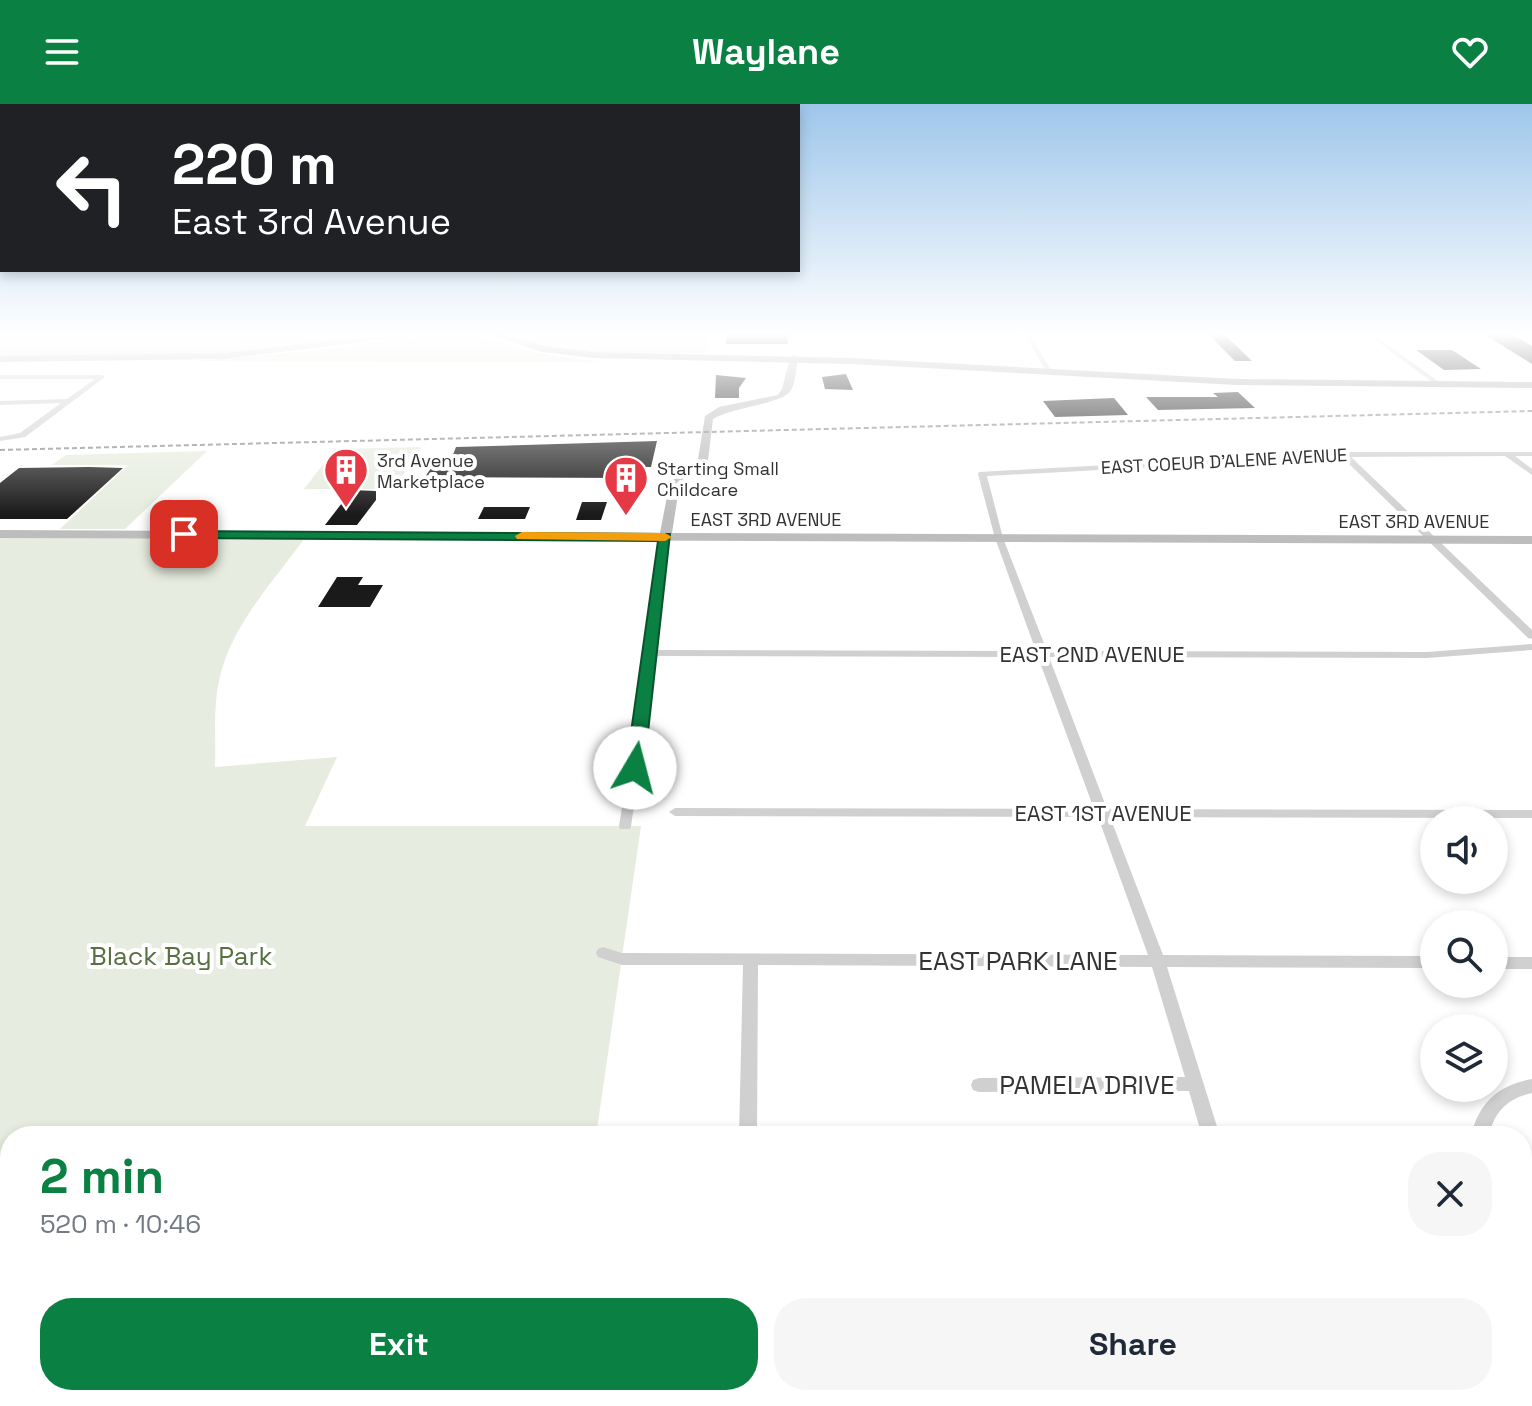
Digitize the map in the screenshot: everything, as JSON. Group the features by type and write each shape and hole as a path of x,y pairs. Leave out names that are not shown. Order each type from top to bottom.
{"street":[{"path":"0,439 22,435 78,394"},
{"path":"625,826 652,653 672,487 679,476 703,460 709,416 726,408 764,403 783,394"},
{"path":"0,403 67,401"},
{"path":"1343,454 1532,636"},
{"name":"EAST COEUR D'ALENE AVENUE","path":"999,538 982,474 1343,454 1532,454"},
{"path":"1507,454 1532,473"},
{"name":"EAST 3RD AVENUE","path":"0,534 1532,540"},
{"path":"999,538 1158,961 1208,1126"},
{"name":"EAST 2ND AVENUE","path":"652,653 1427,655 1532,647"},
{"name":"EAST 1ST AVENUE","path":"675,812 1532,814"},
{"name":"EAST PARK LANE","path":"603,953 622,959 751,961 1420,962"},
{"path":"748,1126 751,961"},
{"path":"1508,963 1532,963"},
{"name":"PAMELA DRIVE","path":"979,1085 1195,1084"},
{"path":"1482,1126 1494,1102 1505,1094 1532,1086"}],"green space":[{"path":"421,447 394,489 304,489 335,449"},
{"path":"207,451 125,529 60,529 128,465 52,465 66,455"},
{"name":"Black Bay Park","path":"0,538 304,539 242,624 224,661 216,702 215,767 337,757 305,826 641,826 597,1126 0,1126"}],"building":[{"path":"715,394 739,394 739,398 715,398"},
{"path":"1214,394 1240,394 1255,408 1158,410 1146,397 1218,397"},
{"path":"1114,398 1128,415 1055,417 1043,401"},
{"path":"657,441 651,467 639,467 637,478 425,477 435,462 450,462 456,447"},
{"path":"19,468 123,468 67,519 0,519 0,483"},
{"name":"3rd Avenue Marketplace","path":"352,490 376,491 376,500 357,525 325,525"},
{"path":"582,502 607,502 601,520 576,520"},
{"path":"484,507 530,507 525,519 478,519"},
{"path":"337,577 363,577 358,585 383,585 370,607 318,607"}],"railway":[{"path":"0,450 1532,411"}],"slow traffic":[{"path":"522,536 665,537"}],"place":[{"name":"3rd Avenue Marketplace","path":"346,509"},
{"name":"Starting Small Childcare","path":"626,517"}],"route":[{"path":"184,534 665,537 635,768"}]}
